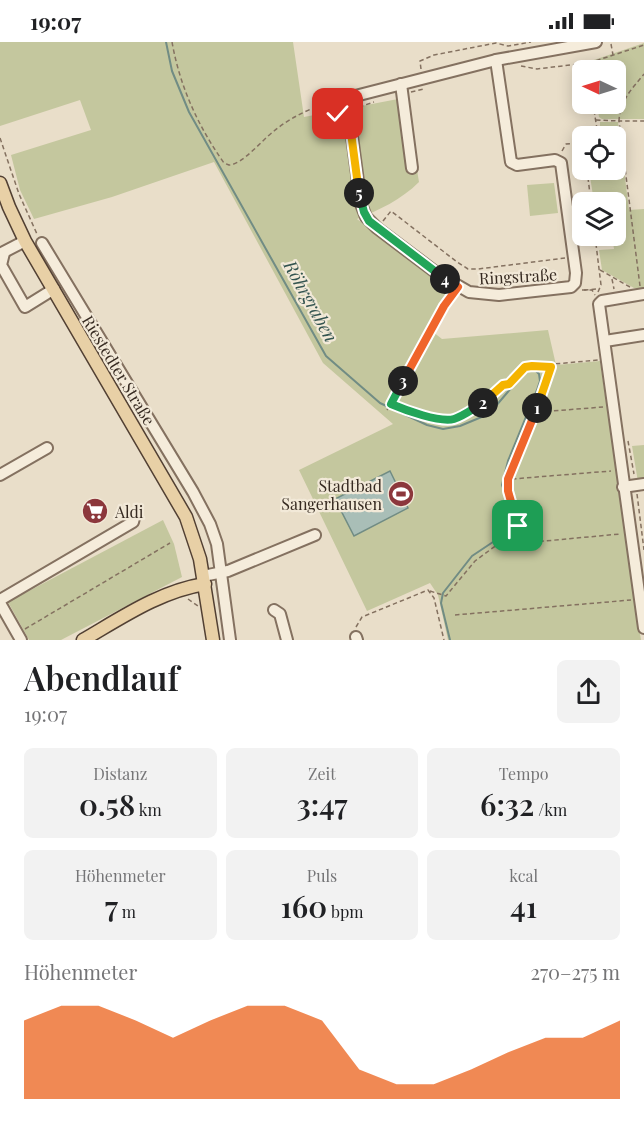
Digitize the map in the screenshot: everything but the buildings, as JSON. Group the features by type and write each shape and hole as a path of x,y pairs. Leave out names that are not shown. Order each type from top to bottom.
{"main road":[{"name":"Riestedter Straße","path":"0,184 25,241 181,505 197,544 213,640"},
{"path":"83,640 139,607 204,580"}],"street":[{"path":"320,105 347,104 401,89 423,78 496,60 596,42"},
{"path":"496,60 511,162 518,165 556,160"},
{"path":"401,89 412,168"},
{"name":"Ringstraße","path":"347,104 361,204 366,217 436,273 472,293 492,295 578,288 562,166 556,160"},
{"path":"25,241 2,254 1,265 25,307 54,289"},
{"name":"Riestedter Straße","path":"42,243 210,524 217,544 222,572 230,640"},
{"path":"640,294 600,304 623,487 630,533 640,569 640,599 644,628"},
{"path":"67,315 81,308"},
{"path":"605,341 644,335"},
{"path":"0,475 47,448"},
{"path":"623,487 644,484"},
{"path":"19,637 0,602 133,522 135,514"},
{"path":"204,580 315,535"},
{"path":"274,610 280,614 287,640"}],"path":[{"path":"172,42 176,67 198,123 219,155 229,165 239,163 274,131 296,116 320,105"},
{"path":"401,89 425,89 420,62 432,56 496,43 508,46 531,42"},
{"path":"611,44 613,56"},
{"path":"602,60 644,45"},
{"path":"519,65 537,69 572,66"},
{"path":"620,126 621,105 644,74"},
{"path":"347,104 375,101"},
{"path":"595,114 597,126"},
{"path":"596,120 644,121"},
{"path":"0,138 19,194 42,243"},
{"path":"556,160 566,144 572,144"},
{"path":"626,172 640,294"},
{"path":"627,178 631,177"},
{"path":"629,199 634,198"},
{"path":"377,228 391,212 468,269 573,257"},
{"path":"402,220 405,216"},
{"path":"416,231 419,228"},
{"path":"431,243 434,239"},
{"path":"578,288 594,291 598,306 600,304 598,290 601,285 596,246"},
{"path":"445,254 448,250"},
{"path":"600,270 640,294"},
{"path":"612,277 615,299"},
{"path":"387,410 444,306 458,287"},
{"path":"578,288 598,290"},
{"path":"357,638 356,626 362,617 422,591 444,596 475,561 518,530 516,514 508,491 508,479 551,367 554,364 599,360 606,356"},
{"path":"390,405 416,414 446,420 455,419 492,397 503,385 509,384 525,367 551,367"},
{"path":"538,412 612,406"},
{"path":"512,479 621,469"},
{"path":"502,545 630,533"},
{"path":"19,637 170,543"},
{"path":"430,591 434,598 444,640"},
{"path":"185,598 196,606 207,604"},
{"path":"455,615 640,599"}],"green space":[{"path":"0,42 293,42 304,117 398,99 409,172 417,170 419,182 382,208 357,219 453,293 428,328 442,339 548,330 556,365 600,361 641,640 448,640 438,595 430,583 367,611 299,470 393,424 323,363 214,162 112,197 34,219 20,190 11,155 91,130 80,100 0,126"},
{"path":"644,43 644,119 602,119 599,117 599,114 626,114 626,60 594,60"},
{"path":"600,122 618,122 618,126 600,126"},
{"path":"591,180 625,180 629,210 644,209 644,289 634,288 602,270 599,250 614,249 614,246 626,246 626,192 592,192"},
{"path":"554,183 558,213 530,216 527,185"},
{"path":"644,445 644,488 639,488 632,446"},
{"path":"163,520 174,544 182,577 61,640 29,640 8,602"}],"water":[{"path":"390,471 408,508 354,536 335,499"}],"waterway":[{"name":"Röhrgraben","path":"166,42 172,71 189,112 326,356 380,403 427,425 443,429 460,426 484,416 529,369 539,374 540,381 508,461 502,485 516,525 472,556 443,593 441,603 450,640"}],"place":[{"name":"Stadtbad Sangerhausen","path":"401,494"},
{"name":"Aldi","path":"95,511"}],"route":[{"path":"338,114 348,110 360,199 368,219 436,273 458,287 444,306 391,404 420,415 446,420 455,419 492,397 503,385 509,384 525,367 551,367 508,479 508,491 518,526"}]}
